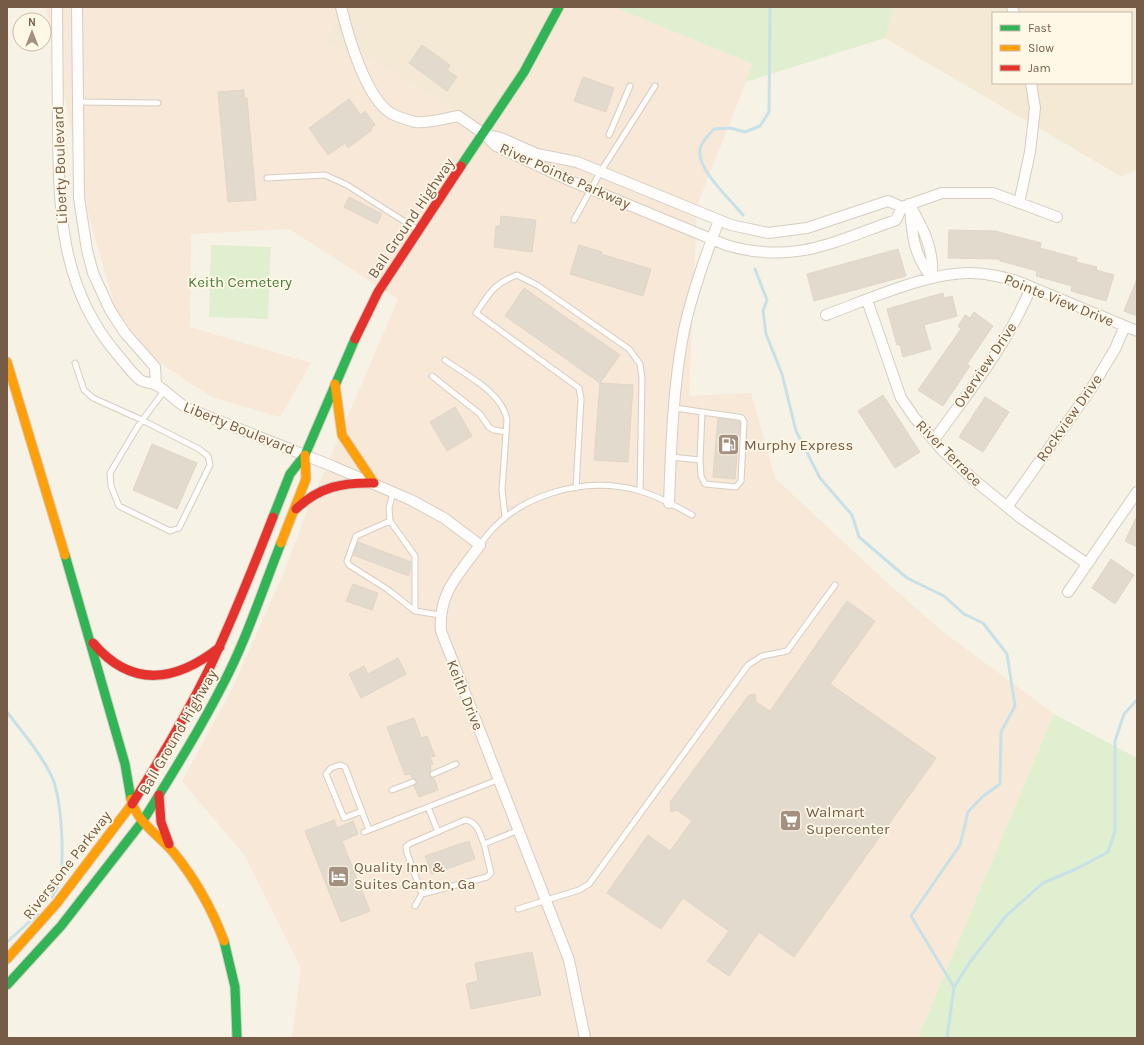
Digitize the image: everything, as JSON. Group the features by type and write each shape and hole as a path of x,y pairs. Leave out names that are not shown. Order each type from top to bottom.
{"main road":[{"name":"Ball Ground Highway","path":"132,804 177,731 220,647 290,474 305,455 360,327 378,292 524,72 559,7"},
{"path":"7,362 89,636 126,769 132,804 142,822 173,852 208,901 222,932 233,968 236,987 237,1038"},
{"path":"335,384 342,434 374,484"},
{"name":"Ball Ground Highway","path":"7,985 49,941 96,885 142,822 180,763 222,686 240,648 306,479 305,455"},
{"path":"293,512 305,500 322,489 347,483 374,484"},
{"path":"89,636 99,652 108,661 136,674 154,676 174,673 194,667 208,658 220,647"},
{"path":"159,795 161,822 173,852"},
{"name":"Riverstone Parkway","path":"7,959 74,883 132,804"}],"street":[{"name":"Liberty Boulevard","path":"57,7 59,198 66,250 82,296 103,336 140,380 160,388 178,403 194,412 305,455"},
{"name":"Liberty Boulevard","path":"77,7 79,198 87,250 93,273 110,310 125,333 155,367 160,388"},
{"path":"341,7 346,28 365,78 376,98 391,114 417,122 454,114 484,134"},
{"path":"1020,203 1030,152 1035,108 1031,84"},
{"name":"River Pointe Parkway","path":"484,134 501,138 536,154 577,162 719,220 748,230 787,232 806,228 888,201 906,205 896,220 805,251 766,253 746,250 712,239 590,189 496,146 484,134"},
{"path":"932,278 934,261 924,230 906,205 942,193 993,193 1057,217"},
{"path":"669,503 675,408 684,331 719,220"},
{"name":"Pointe View Drive","path":"826,314 932,278 962,274 982,274 1008,279 1137,331"},
{"name":"Overview Drive","path":"934,440 1005,340 1020,314 1031,288"},
{"name":"River Terrace","path":"867,300 901,398 914,417 934,440 968,474 1007,507 1086,563"},
{"name":"Rockview Drive","path":"1007,507 1091,389 1115,349 1124,326"},
{"path":"305,455 393,492 444,518 480,545"},
{"path":"1068,592 1086,563 1137,492"},
{"name":"Keith Drive","path":"480,545 445,595 440,615 440,631 500,779 569,960 585,1038"}],"lane":[{"path":"609,135 630,86"},
{"path":"574,220 590,189 655,86"},
{"path":"78,102 158,103"},
{"path":"267,178 325,175 347,185 419,230"},
{"path":"576,488 581,399 579,388 476,313 494,286 517,276 537,285 628,349 640,364 642,379 640,491"},
{"path":"445,360 498,399 506,414 502,490 505,516"},
{"path":"75,363 84,390 93,398 142,420 199,449 208,456 210,465 179,528 170,531 119,506 111,486 110,473 142,420 160,388"},
{"path":"432,376 480,414 489,427 506,432"},
{"path":"675,408 738,417 742,418 744,422 741,481 740,485 736,487 705,484 701,476 700,460 702,412"},
{"path":"671,457 700,460"},
{"path":"480,545 489,530 505,516 536,499 549,494 576,488 616,487 640,491 669,503 692,516"},
{"path":"393,492 389,508 390,521 415,556 415,611"},
{"path":"390,521 356,536 347,557 349,565 386,589 415,611 440,615"},
{"path":"518,909 580,890 589,884 748,665 762,656 784,653 787,651 835,585"},
{"path":"433,774 456,764"},
{"path":"362,811 344,818 326,774 331,768 340,765 345,767 362,811 367,831 500,779"},
{"path":"392,790 413,782"},
{"path":"428,807 438,832"},
{"path":"415,906 422,894 487,877 491,873 484,844 475,824 471,821 466,820 409,844 406,847 422,894"},
{"path":"484,844 519,830"}],"shaded area":[{"path":"46,7 340,7 327,43 362,54 487,130 564,18 569,7 614,7 753,64 697,206 689,396 751,393 775,478 894,589 942,631 1054,714 918,1038 292,1038 301,968 245,856 182,781 232,689 283,574 306,514 398,299 289,229 191,234 190,327 311,363 280,417 211,397 157,361 117,313 90,221 52,36 52,12 47,12"},
{"path":"340,7 569,7 564,18 487,130 362,54 326,43"},
{"path":"893,7 1137,7 1137,169 1122,177 885,38"}],"green space":[{"path":"614,7 893,7 885,38 745,82 753,64"},
{"name":"Keith Cemetery","path":"211,245 271,247 268,319 209,317"},
{"path":"1054,714 1137,758 1137,1038 918,1038"}],"building":[{"path":"422,45 450,65 447,70 457,77 447,91 409,63"},
{"path":"583,77 614,88 606,112 574,101"},
{"path":"244,90 244,98 247,98 256,200 228,202 218,92"},
{"path":"349,99 361,115 365,111 375,125 371,128 372,130 348,148 345,143 328,155 309,128"},
{"path":"349,197 382,214 377,224 344,207"},
{"path":"501,216 536,220 532,252 494,247 496,226 500,226"},
{"path":"949,230 995,231 1041,243 1040,248 1077,258 1076,262 1097,267 1096,270 1114,275 1106,301 1071,291 1072,286 1036,276 1037,271 1000,261 1000,259 948,258"},
{"path":"579,245 602,252 601,254 651,269 643,296 570,274"},
{"path":"898,249 906,276 814,301 807,274"},
{"path":"1137,279 1137,316 1124,311"},
{"path":"524,288 620,355 600,383 505,316"},
{"path":"943,293 944,298 952,296 957,316 924,325 931,349 903,357 900,345 897,345 887,309"},
{"path":"974,312 993,326 967,364 970,366 943,406 918,390 961,329 958,326 965,315 970,318"},
{"path":"600,383 633,385 628,462 594,460"},
{"path":"883,395 920,452 895,468 858,411"},
{"path":"985,397 1009,412 983,452 959,437"},
{"path":"455,407 472,436 447,451 430,422"},
{"path":"718,418 740,422 735,479 713,477"},
{"path":"152,444 197,463 177,509 133,490"},
{"path":"1137,516 1137,547 1125,541"},
{"path":"358,542 411,562 409,576 353,555"},
{"path":"1111,559 1134,575 1115,604 1092,588"},
{"path":"353,584 378,593 372,610 346,601"},
{"path":"847,601 875,621 830,684 936,758 794,957 759,932 729,976 707,961 729,931 683,898 661,929 607,893 648,835 670,851 692,821 677,810 671,812 670,802 749,695 755,694 756,702 770,711"},
{"path":"398,658 406,674 361,698 349,674 364,666 368,674"},
{"path":"414,718 421,738 427,736 435,756 430,757 433,764 430,765 431,770 429,774 430,777 434,778 438,790 419,797 414,786 417,780 412,778 410,774 405,775 387,727"},
{"name":"Quality Inn & Suites Canton, Ga","path":"334,820 337,828 353,821 358,834 342,841 370,911 341,922 305,831"},
{"path":"469,841 475,859 432,874 425,856"},
{"path":"532,952 541,995 471,1009 466,984 478,981 475,963"}],"waterway":[{"path":"743,215 723,193 703,166 700,157 700,149 704,140 714,129 730,128 745,132 760,126 769,112 770,7"},
{"path":"755,269 767,300 763,311 766,334 782,374 796,431 820,478 852,515 859,537 907,578 944,596 964,614 983,623 1007,654 1015,706 1001,732 1000,784 982,797 968,812 960,845 911,916 954,987"},
{"path":"947,1038 954,987 970,962 1006,916 1043,883 1076,869 1108,852 1115,831 1115,741 1124,714 1137,700"},
{"path":"7,712 42,758 55,785 60,813 62,860 59,884 52,897"},
{"path":"7,942 38,914"}],"traffic: fast":[{"path":"461,166 524,72 559,7"},
{"path":"273,517 290,474 305,455 355,339"},
{"path":"142,822 194,738 231,669 281,543"},
{"path":"65,555 125,764 131,799"},
{"path":"7,985 61,926 142,822"},
{"path":"224,941 235,987 237,1038"}],"traffic: slow":[{"path":"7,362 65,555"},
{"path":"335,384 342,435 374,483"},
{"path":"281,543 306,479 305,455"},
{"path":"131,799 143,822 168,846 189,873 208,906 224,941"},
{"path":"7,959 57,903 132,804"}],"traffic: jam":[{"path":"355,339 378,292 461,166"},
{"path":"296,509 314,496 332,487 374,483"},
{"path":"132,804 172,738 209,669 235,612 273,517"},
{"path":"93,643 108,658 123,668 139,674 155,675 171,673 187,668 204,659 220,647"},
{"path":"159,795 161,822 169,844"}],"place":[{"name":"Murphy Express","path":"729,445"},
{"name":"Walmart Supercenter","path":"791,821"},
{"name":"Quality Inn & Suites Canton, Ga","path":"339,876"}]}
